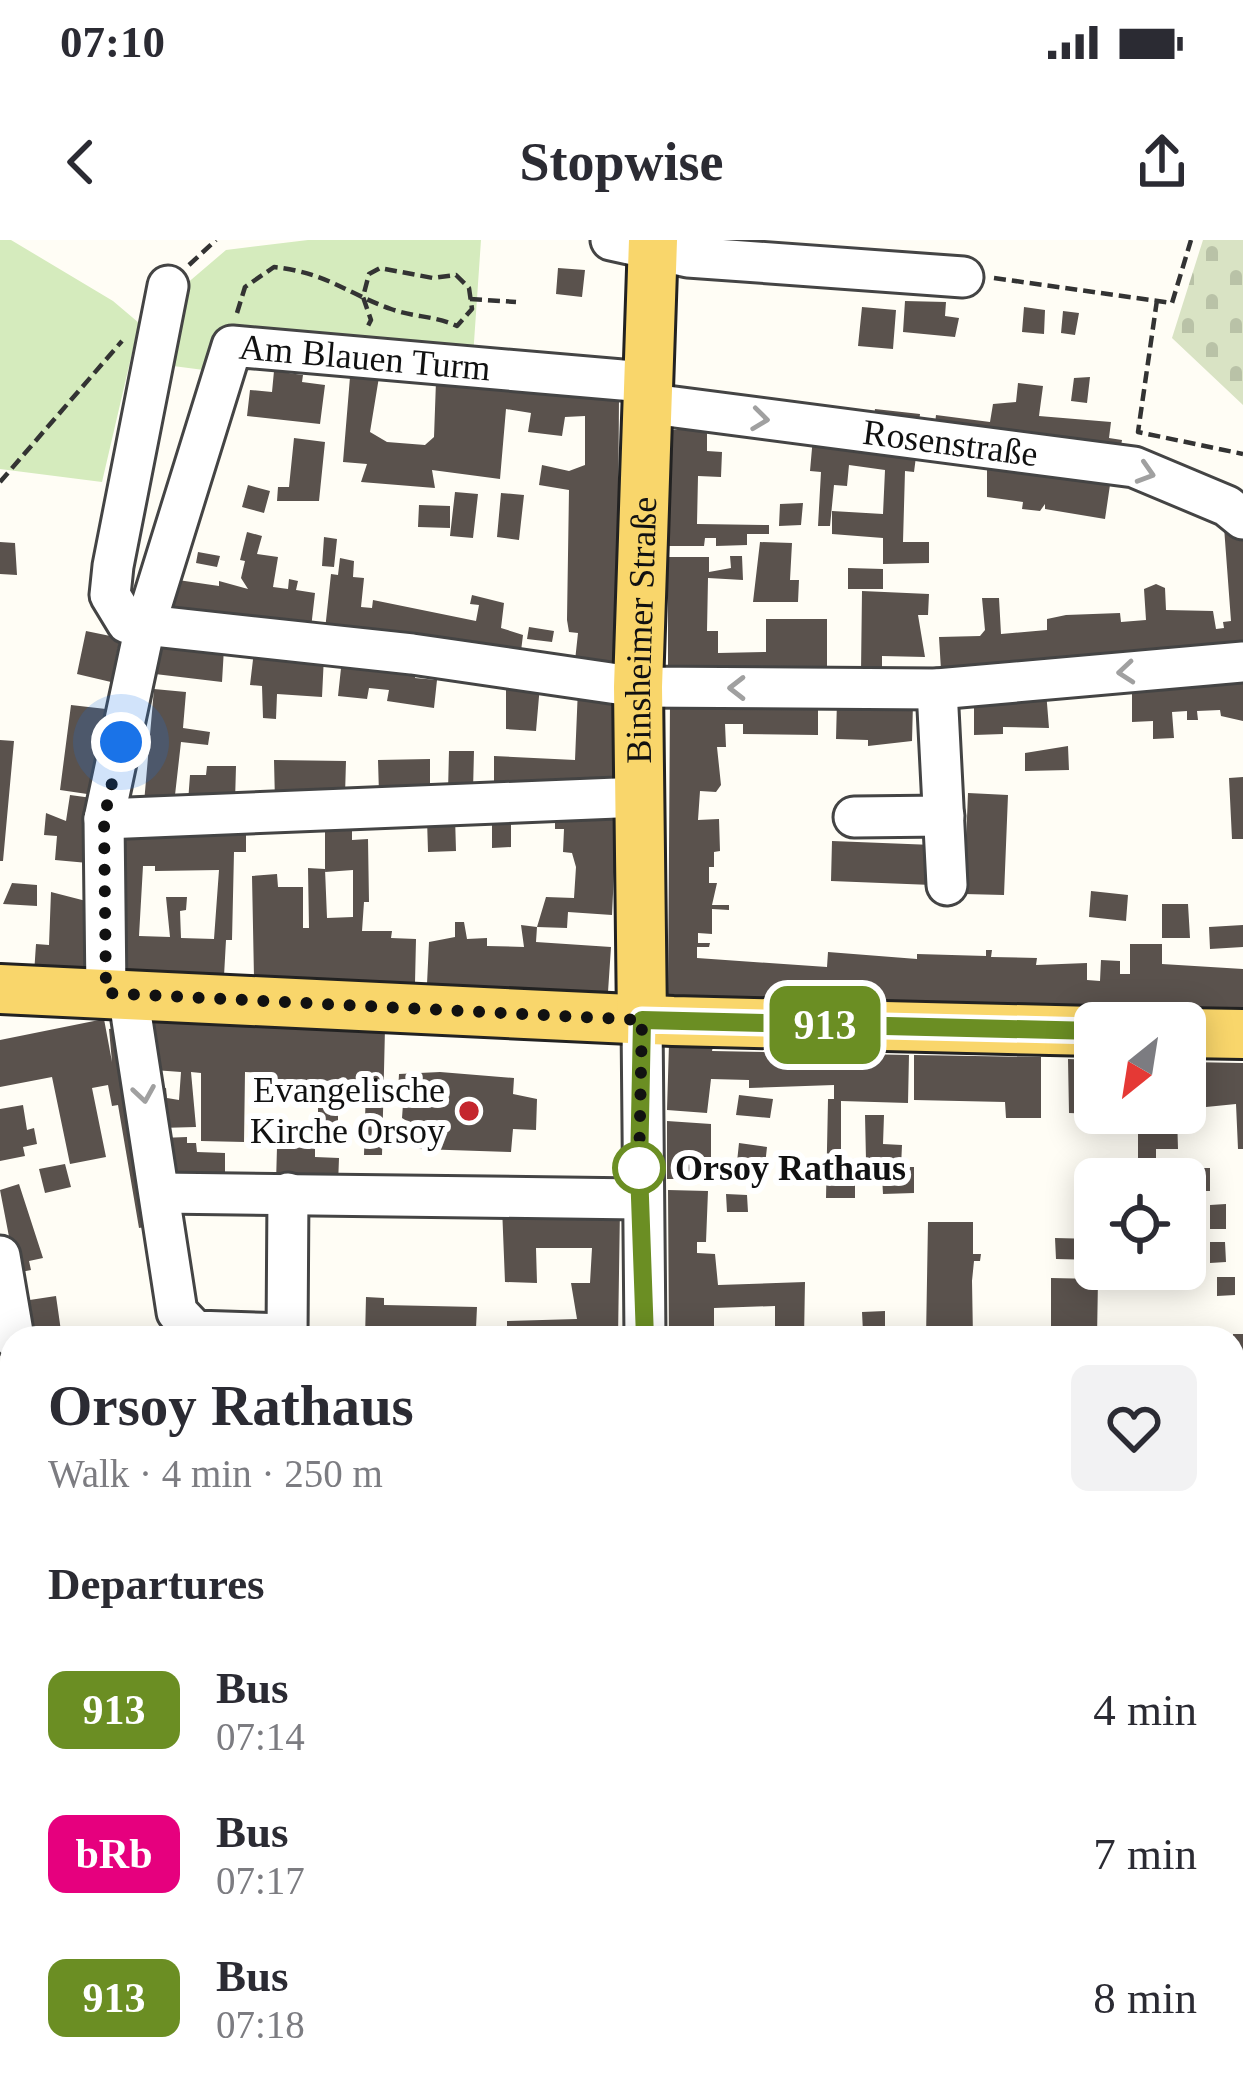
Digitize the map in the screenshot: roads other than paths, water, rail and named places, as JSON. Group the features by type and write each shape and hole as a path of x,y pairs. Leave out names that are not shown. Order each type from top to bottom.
{"main road":[{"name":"Binsheimer Straße","path":"639,242 644,393 638,687 642,1020"},
{"path":"0,989 642,1020 1074,1030"},
{"path":"1206,1033 1243,1034"}],"street":[{"path":"639,242 688,257 963,277"},
{"path":"168,286 110,595 127,623 412,654 638,687 937,688 1243,662"},
{"name":"Am Blauen Turm","path":"145,626 232,346 644,393"},
{"name":"Rosenstraße","path":"644,393 1134,467 1212,499 1243,519"},
{"path":"145,626 104,819 117,994 160,1193 177,1312 190,1326"},
{"path":"937,688 947,884"},
{"path":"104,819 640,797"},
{"path":"854,817 944,816"},
{"path":"642,1020 645,1326"},
{"path":"160,1193 640,1198"},
{"path":"287,1326 288,1193"},
{"path":"0,1256 12,1326"}],"place":[{"name":"Evangelische Kirche Orsoy","path":"469,1111"},
{"name":"Orsoy Rathaus","path":"639,1168"}]}
